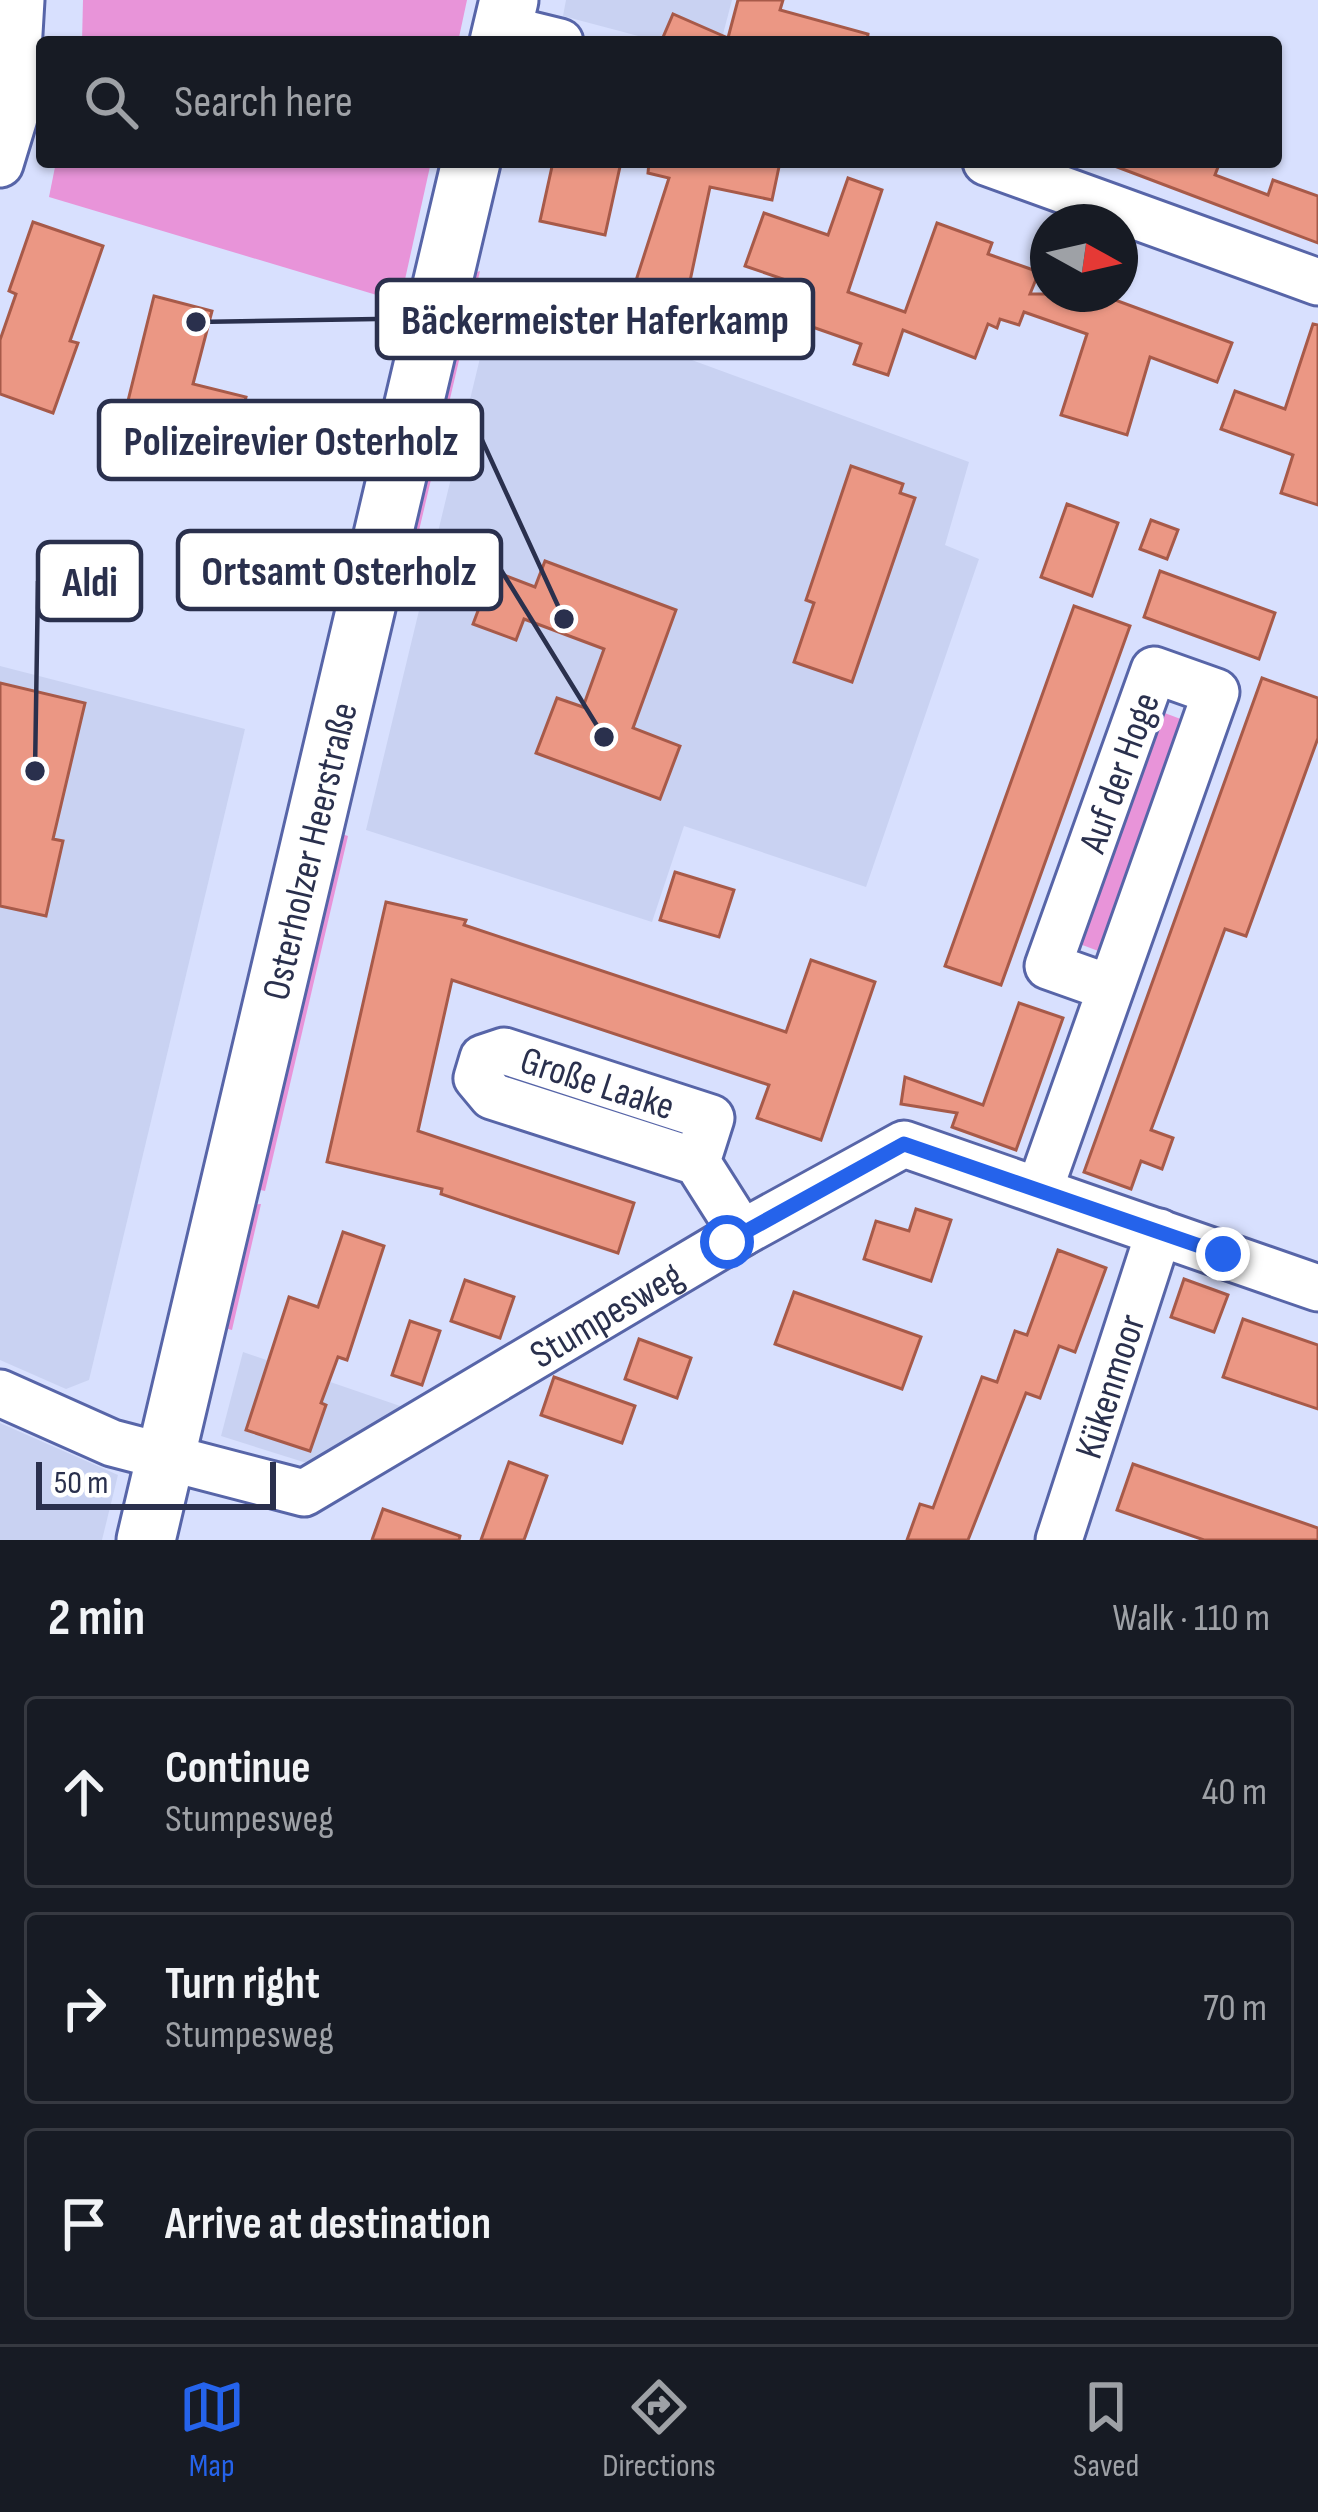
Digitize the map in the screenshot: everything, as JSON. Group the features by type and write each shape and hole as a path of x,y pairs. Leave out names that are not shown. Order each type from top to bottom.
{"main road":[{"name":"Osterholzer Heerstraße","path":"146,1540 470,168"}],"street":[{"path":"0,164 14,118 21,0"},
{"path":"504,23 542,36"},
{"path":"1003,168 1318,282"},
{"name":"Auf der Hoge","path":"1040,1188 1216,692 1154,670 1048,966 1110,988"},
{"name":"Stumpesweg","path":"0,1393 112,1443 304,1493 742,1233 904,1144 1318,1288"},
{"name":"Große Laake","path":"697,1162 742,1233"},
{"name":"Kükenmoor","path":"1059,1540 1159,1232"}],"shaded area":[{"path":"83,0 467,0 459,36 82,36"},
{"path":"566,0 732,0 723,36 638,36 563,16"},
{"path":"55,168 430,168 400,302 49,197"},
{"path":"480,271 406,586 397,569 465,276"},
{"path":"495,296 689,359 969,462 945,545 979,559 866,887 684,826 652,922 366,830"},
{"path":"0,666 245,729 89,1380 66,1389 0,1360"},
{"path":"1154,709 1194,724 1109,955 1069,940"},
{"path":"335,832 348,836 265,1191 252,1188"},
{"path":"261,1204 232,1330 221,1327 248,1205"},
{"path":"243,1352 403,1407 313,1465 221,1436"},
{"path":"0,1423 118,1475 102,1540 0,1540"}],"building":[{"path":"738,0 783,0 780,10 868,34 868,36 729,36"},
{"path":"673,14 723,36 664,36"},
{"path":"552,168 620,168 605,235 540,221"},
{"path":"648,168 779,168 772,200 710,187 677,342 622,324 669,178 648,173"},
{"path":"1120,168 1218,168 1215,175 1268,195 1273,180 1318,196 1318,243"},
{"path":"848,178 882,190 848,292 905,312 937,223 992,243 988,254 1030,269 1030,312 1138,312 1138,308 1232,343 1217,382 1150,357 1127,435 1061,415 1087,334 1024,312 1019,325 1000,319 997,328 988,324 975,358 903,330 888,375 854,364 861,344 798,322 809,288 745,266 764,213 828,235"},
{"path":"33,222 103,246 70,341 78,343 53,413 0,394 0,340 16,294 9,291"},
{"path":"154,296 212,311 193,384 246,397 236,439 125,413"},
{"path":"1313,324 1318,325 1318,505 1281,493 1293,455 1221,429 1235,391 1285,409"},
{"path":"851,466 903,484 900,493 915,498 852,682 794,662 814,603 806,600"},
{"path":"1067,504 1118,523 1092,596 1041,577"},
{"path":"1151,520 1178,530 1167,559 1140,549"},
{"path":"545,561 676,610 633,728 680,746 660,799 536,753 557,698 583,707 604,649 524,619 516,640 473,624 493,571 535,587"},
{"path":"1160,571 1275,613 1259,659 1144,617"},
{"path":"1074,606 1130,626 1001,985 945,966"},
{"path":"1262,678 1318,698 1318,738 1246,936 1225,929 1151,1130 1173,1138 1162,1169 1141,1161 1131,1189 1084,1172"},
{"path":"0,683 85,703 53,839 63,841 46,916 0,906"},
{"path":"675,872 734,890 719,937 660,920"},
{"path":"386,902 466,920 464,925 786,1032 811,960 875,982 821,1140 757,1118 769,1085 452,980 418,1131 634,1203 618,1253 441,1194 442,1189 327,1162"},
{"path":"1019,1003 1063,1018 1016,1150 952,1127 957,1113 901,1104 905,1077 983,1105"},
{"path":"916,1209 951,1220 931,1281 864,1259 876,1221 909,1231"},
{"path":"343,1232 384,1246 347,1360 338,1357 321,1403 326,1405 310,1451 246,1430 289,1297 318,1307"},
{"path":"1058,1250 1106,1268 1075,1352 1059,1346 1040,1398 1026,1393 968,1540 907,1540 920,1504 933,1508 982,1377 997,1382 1015,1331 1027,1335"},
{"path":"1184,1279 1228,1295 1214,1332 1171,1317"},
{"path":"465,1280 514,1297 500,1338 451,1321"},
{"path":"794,1292 921,1337 902,1389 775,1344"},
{"path":"1243,1319 1318,1345 1318,1409 1223,1377"},
{"path":"410,1321 440,1331 422,1385 392,1375"},
{"path":"639,1339 691,1358 677,1398 625,1379"},
{"path":"554,1377 635,1406 622,1443 541,1415"},
{"path":"509,1462 547,1476 524,1540 481,1540"},
{"path":"1133,1464 1318,1528 1318,1540 1204,1540 1117,1510"},
{"path":"383,1509 460,1536 459,1540 372,1540"}],"place":[{"name":"Bäckermeister Haferkamp","path":"196,322"},
{"name":"Polizeirevier Osterholz","path":"564,619"},
{"name":"Ortsamt Osterholz","path":"604,737"},
{"name":"Aldi","path":"35,771"}],"route":[{"path":"727,1242 881,1152 904,1144 933,1149 1223,1254"}]}
